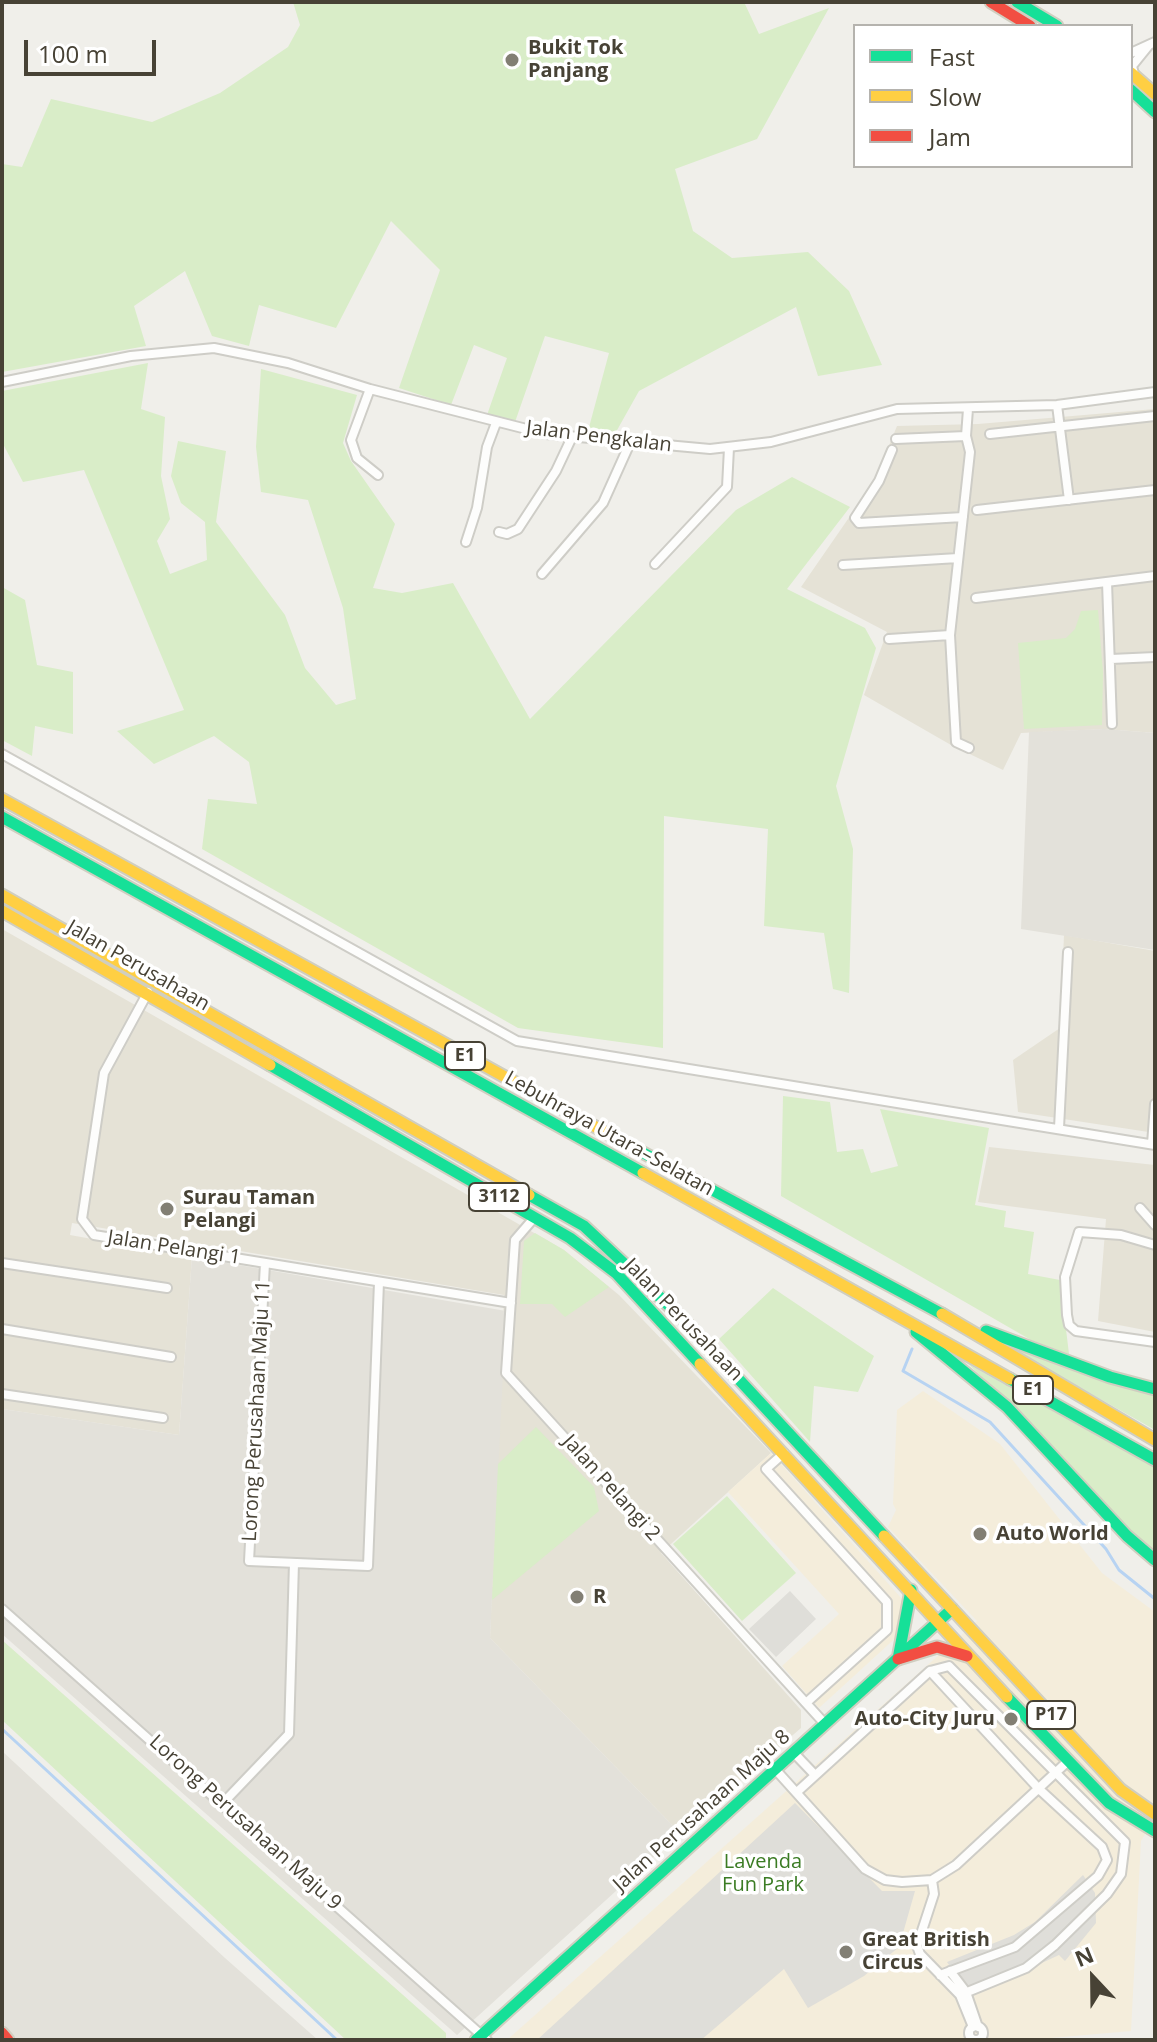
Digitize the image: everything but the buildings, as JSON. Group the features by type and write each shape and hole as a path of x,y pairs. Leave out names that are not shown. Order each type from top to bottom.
{"main road":[{"path":"991,2 1027,24"},
{"path":"1017,2 1054,24"},
{"path":"1133,74 1155,94"},
{"path":"1133,92 1155,112"},
{"name":"Lebuhraya Utara–Selatan","path":"2,799 528,1091 930,1307 1155,1440"},
{"name":"Lebuhraya Utara–Selatan","path":"2,817 267,962 1155,1460"},
{"name":"Jalan Perusahaan","path":"2,895 584,1226 682,1318 1121,1790 1155,1814"},
{"name":"Jalan Perusahaan","path":"2,911 148,992 570,1238 616,1273 1067,1762 1109,1803 1155,1831"},
{"path":"930,1307 1019,1345 1155,1389"},
{"path":"908,1324 1007,1407 1127,1536 1155,1560"},
{"path":"898,1659 908,1621 911,1590"},
{"name":"Jalan Perusahaan Maju 8","path":"481,2038 952,1609"},
{"path":"898,1659 937,1647 972,1658"},
{"path":"2,2033 8,2040"}],"street":[{"path":"1133,52 1152,43"},
{"path":"1133,65 1152,43"},
{"name":"Jalan Pengkalan","path":"2,382 131,356 214,348 288,363 496,423 572,437 729,448 788,438 881,411 1057,405 1155,392"},
{"path":"370,389 351,440 357,458 378,475"},
{"path":"1057,405 1069,500"},
{"path":"968,409 966,436 970,452 950,635 956,742 969,748"},
{"path":"990,434 1155,416"},
{"path":"466,542 477,508 487,447 496,423"},
{"path":"896,439 966,436"},
{"path":"499,532 507,534 518,529 556,471 572,437"},
{"path":"542,574 603,503 630,443"},
{"path":"655,564 727,487 731,469 729,448"},
{"path":"892,450 879,481 855,518 859,523 963,517"},
{"path":"977,510 1155,490"},
{"path":"843,565 958,558"},
{"path":"976,598 1155,576"},
{"path":"1107,582 1112,724"},
{"path":"889,639 950,635"},
{"path":"1111,659 1155,657"},
{"path":"2,754 517,1041 1154,1144 1155,1104"},
{"path":"1059,1128 1068,952"},
{"name":"Jalan Pelangi 1","path":"148,992 104,1073 82,1219 94,1235 511,1303"},
{"path":"1140,1208 1155,1225"},
{"name":"Jalan Pelangi 2","path":"534,1218 515,1240 506,1373 825,1724"},
{"path":"1155,1245 1121,1235 1079,1232 1065,1277 1069,1325 1076,1331 1155,1342"},
{"path":"2,1263 167,1288"},
{"name":"Lorong Perusahaan Maju 11","path":"265,1263 249,1561 294,1563"},
{"path":"223,1803 289,1734 294,1563 368,1566 379,1282"},
{"path":"2,1329 171,1357"},
{"path":"2,1394 163,1418"},
{"path":"784,1453 766,1469 887,1602 887,1630 806,1703"},
{"name":"Lorong Perusahaan Maju 9","path":"2,1609 223,1803 481,2038"},
{"path":"797,1792 930,1671 949,1666 1125,1842 1121,1874 1085,1916 1026,1968 963,1994"},
{"path":"930,1671 1039,1789 1102,1847 1107,1860 1098,1876 1015,1947 940,1975"},
{"path":"794,1753 815,1775"},
{"path":"775,1769 865,1869 876,1876 902,1882 932,1880 956,1865 1067,1762"},
{"path":"932,1880 934,1894 917,1946 924,1961 963,1994"},
{"path":"1071,1900 1085,1916"},
{"path":"950,1971 963,1994 975,2027"}],"shaded area":[{"path":"1155,409 1155,733 1105,729 1021,733 1003,770 951,745 864,695 887,632 801,587 875,480 897,426 978,424"},
{"path":"1105,729 1155,733 1155,950 1021,929 1029,732"},
{"path":"2,929 564,1250 619,1295 771,1453 661,1553 801,1710 801,1728 680,1833 490,1638 504,1295 72,1223 70,1235 192,1257 179,1435 2,1409"},
{"path":"1064,935 1155,951 1155,1133 1018,1112 1013,1060 1060,1028"},
{"path":"989,1147 1155,1165 1155,1332 1098,1321 1106,1219 978,1202"},
{"path":"192,1257 506,1311 490,1638 680,1833 457,2035 2,1634 2,1409 179,1435"},
{"name":"Auto-City Juru","path":"923,1391 1000,1444 1102,1573 1155,1612 1155,1818 1141,1841 1131,2031 1028,2040 507,2040 977,1621 888,1527 896,1510 893,1504 897,1410"},
{"path":"771,1453 903,1600 901,1633 819,1708 782,1666 839,1614 728,1492"},
{"path":"790,1591 816,1619 776,1657 749,1629"},
{"path":"2,1751 225,1958 318,2040 2,2040"},
{"path":"795,1803 882,1891 915,1891 899,1947 864,1976 808,2008 784,1969 701,2040 537,2040"},
{"path":"1083,1875 1095,1893 1096,1923 1065,1961 1059,1955 971,1996 947,1962 1014,1935 1035,1922"}],"green space":[{"path":"293,2 744,2 759,34 829,8 757,139 675,169 693,231 732,258 808,252 849,291 882,365 818,376 796,307 639,391 616,432 588,431 609,353 545,336 515,422 487,415 507,358 474,345 451,405 399,388 440,270 391,221 336,328 259,305 249,346 212,336 185,271 134,306 146,346 2,372 2,164 22,167 51,99 152,122 220,93 288,47 300,25"},
{"path":"148,363 141,409 165,417 161,476 170,519 157,541 170,574 207,560 205,522 181,503 171,476 178,441 226,451 216,522 285,615 305,668 336,705 356,699 343,608 308,500 261,492 256,447 261,369 357,395 343,443 351,461 395,524 373,588 402,593 453,583 530,719 736,510 792,477 850,507 787,589 865,628 876,648 836,786 853,849 849,993 833,989 824,933 764,926 768,829 664,816 663,1048 518,1028 202,849 208,799 257,804 249,762 214,736 154,764 117,731 184,710 84,470 23,482 2,442 2,391"},
{"path":"2,587 25,600 37,665 73,672 73,734 35,726 32,756 2,740"},
{"path":"1098,610 1103,673 1102,725 1024,729 1018,643 1066,638 1075,629 1081,611"},
{"path":"783,1096 830,1102 837,1152 863,1149 871,1173 898,1166 880,1109 989,1128 975,1205 1006,1211 1004,1227 1034,1232 1028,1274 1060,1280 1069,1354 1031,1340 781,1196"},
{"path":"535,1233 564,1250 609,1287 565,1317 552,1304 520,1304 524,1241"},
{"path":"773,1288 874,1356 858,1392 814,1386 810,1442 719,1339"},
{"path":"994,1339 1095,1378 1155,1396 1155,1430"},
{"path":"968,1364 1155,1468 1155,1555 1113,1515 1022,1414"},
{"path":"536,1427 594,1487 599,1511 492,1600 498,1464"},
{"path":"727,1496 796,1573 742,1621 673,1544"},
{"path":"2,1640 446,2033 446,2040 346,2040 2,1720"}],"waterway":[{"path":"912,1349 903,1371 990,1422 1106,1549 1119,1570 1155,1599"},
{"path":"2,1729 337,2040"}],"traffic: fast":[{"path":"1017,2 1054,24"},
{"path":"1133,92 1155,112"},
{"path":"2,817 643,1173"},
{"path":"270,1065 570,1238 616,1273 700,1364"},
{"path":"612,1136 942,1314"},
{"path":"529,1195 584,1226 682,1318 884,1536"},
{"path":"986,1331 1110,1377 1155,1389"},
{"path":"916,1332 1007,1407 1127,1536 1155,1560"},
{"path":"1010,1379 1155,1460"},
{"path":"898,1659 911,1590"},
{"path":"476,2040 952,1609"},
{"path":"1007,1697 1109,1803 1155,1831"}],"traffic: slow":[{"path":"1133,75 1155,94"},
{"path":"2,799 612,1136"},
{"path":"2,895 529,1195"},
{"path":"2,911 270,1065"},
{"path":"643,1173 1010,1379"},
{"path":"942,1314 1155,1440"},
{"path":"700,1364 1007,1697"},
{"path":"884,1536 1121,1790 1155,1814"}],"traffic: jam":[{"path":"991,2 1027,24"},
{"path":"898,1659 937,1647 967,1656"},
{"path":"2,2033 8,2040"}],"place":[{"name":"Bukit Tok Panjang","path":"512,60"},
{"name":"Surau Taman Pelangi","path":"167,1209"},
{"name":"Auto World","path":"980,1534"},
{"name":"R","path":"577,1597"},
{"name":"Auto-City Juru","path":"1011,1719"},
{"name":"Great British Circus","path":"846,1952"}],"park label":[{"name":"Lavenda Fun Park","path":"763,1874"}]}
